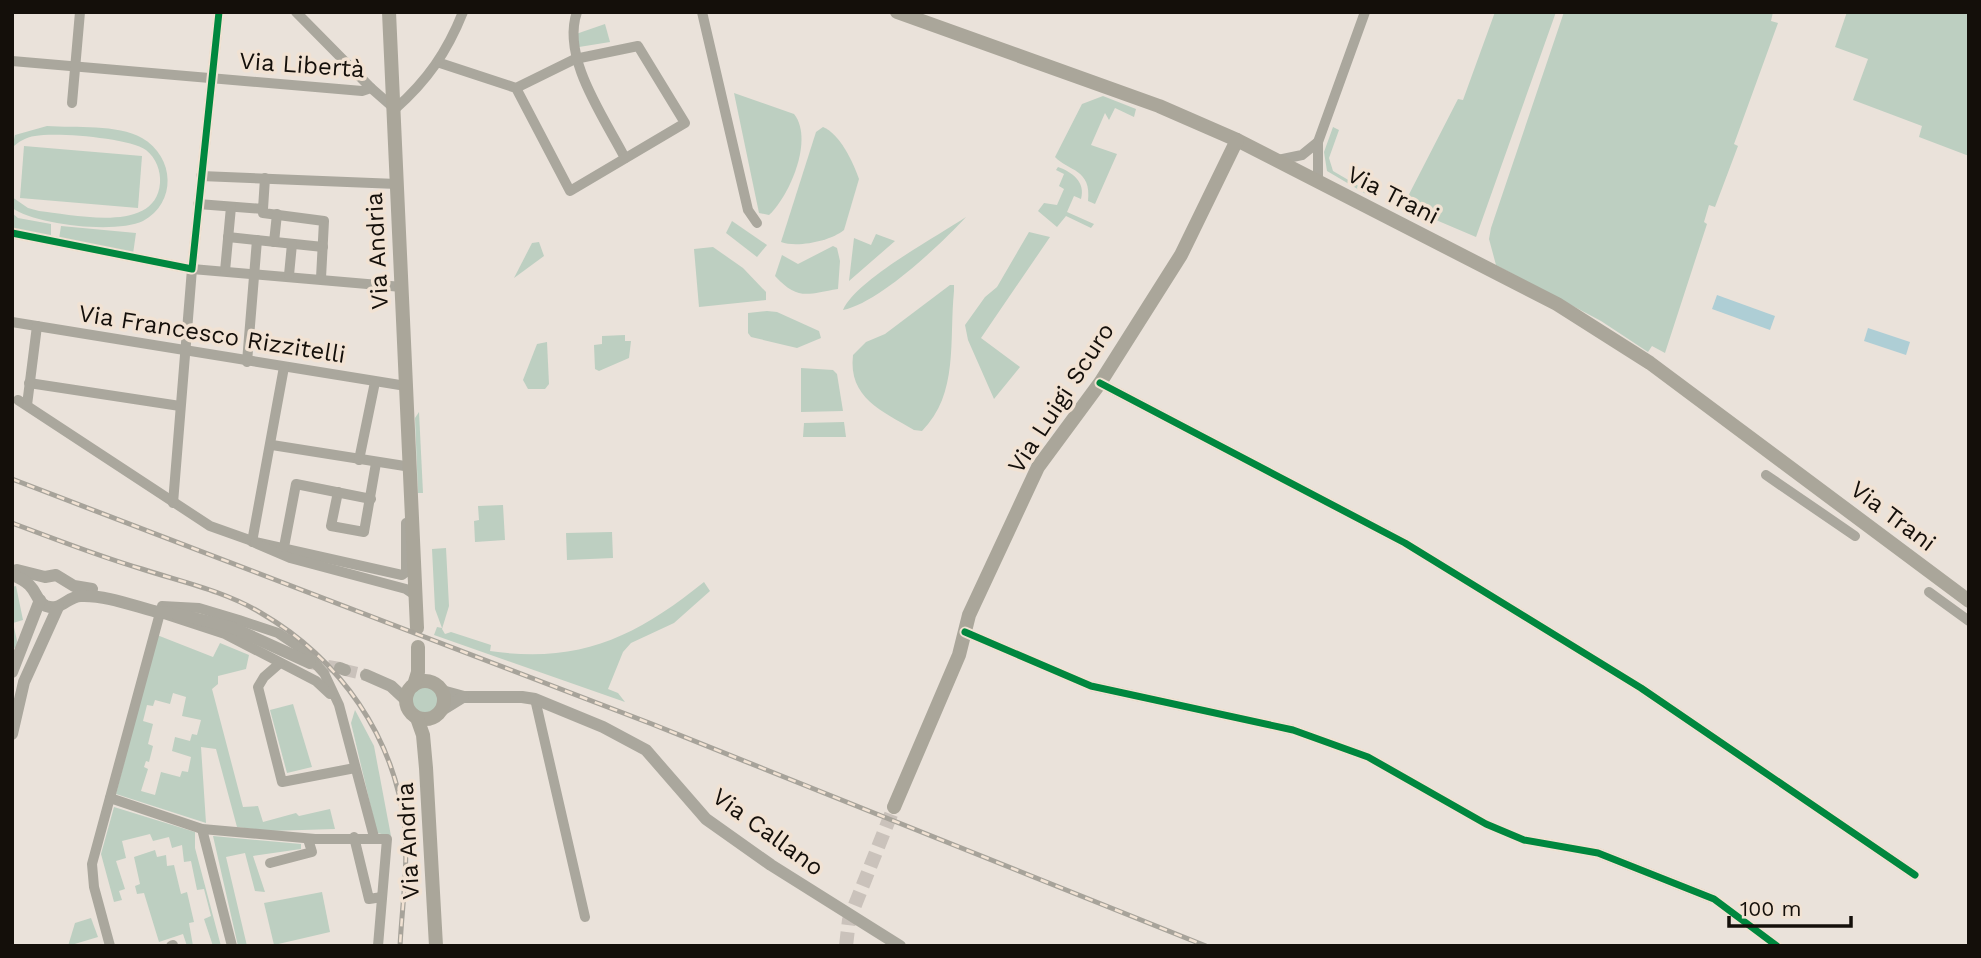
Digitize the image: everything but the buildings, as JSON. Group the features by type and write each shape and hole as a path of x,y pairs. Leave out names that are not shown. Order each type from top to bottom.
{"main road":[{"name":"Via Andria","path":"389,12 413,487 417,628"},
{"name":"Via Trani","path":"897,12 1159,106 1237,140 1605,332 1967,600"},
{"name":"Via Luigi Scuro","path":"894,807 959,655 969,615 1038,467 1100,383 1181,255 1237,140"},
{"path":"419,654 430,682 442,691 444,701 442,710 423,719 410,713 410,691 419,654"},
{"path":"410,691 430,682"},
{"name":"Via Andria","path":"423,719 436,946"}],"street":[{"path":"72,103 80,12"},
{"path":"173,503 184,351 219,12"},
{"path":"296,12 370,88"},
{"path":"394,109 419,87 440,63 463,12"},
{"path":"576,12 572,34 575,58 625,158"},
{"path":"702,12 748,211 757,223"},
{"path":"1318,181 1318,142 1365,12"},
{"path":"440,63 516,88 570,191 685,123 638,46 575,58 516,88"},
{"name":"Via Libertà","path":"12,61 362,91 370,88 394,109"},
{"path":"1275,160 1302,155 1318,142"},
{"path":"201,176 397,184"},
{"path":"265,178 262,213 324,221 321,278"},
{"path":"198,204 263,209"},
{"path":"225,271 231,207"},
{"path":"274,242 277,214"},
{"path":"12,233 192,269 289,275 401,287"},
{"path":"228,237 323,247"},
{"path":"247,362 257,240"},
{"path":"289,275 292,244"},
{"name":"Via Francesco Rizzitelli","path":"12,322 406,386"},
{"path":"37,326 29,383 23,403 210,526 290,558 406,589 415,596"},
{"path":"253,542 284,367"},
{"path":"359,460 375,382"},
{"path":"29,383 180,406"},
{"path":"1100,383 1405,543 1641,688 1915,875"},
{"path":"272,445 411,467"},
{"path":"338,492 331,526 364,532 376,463"},
{"name":"Via Trani","path":"1766,475 1855,536"},
{"path":"253,542 284,547 296,484 371,499"},
{"name":"Via Andria","path":"284,547 394,574 406,572 406,496 413,487"},
{"name":"Via Trani","path":"1819,510 1828,496"},
{"path":"12,568 45,577 56,575 74,586 163,611 225,634 327,689 339,705"},
{"path":"12,575 26,580 49,607 79,596 104,598 240,630 310,663"},
{"path":"12,671 45,577"},
{"path":"12,734 24,682 69,591 65,580"},
{"name":"Via Trani","path":"1929,592 1969,621"},
{"name":"Via Trani","path":"1957,613 1967,600"},
{"path":"163,611 199,608 289,639 324,673 339,705 374,837"},
{"path":"110,946 92,872 163,611"},
{"path":"965,632 1091,686 1293,730 1368,757 1499,830 1524,840 1598,853 1714,899 1777,946"},
{"path":"280,663 264,677 258,687 282,782 355,768"},
{"path":"366,675 410,691"},
{"name":"Via Callano","path":"442,691 464,697 534,699 603,727 646,750 706,819 771,865 900,946"},
{"path":"442,710 464,697"},
{"path":"534,699 585,917"},
{"path":"110,798 202,829 308,839 387,839 379,946"},
{"path":"202,829 232,946"},
{"path":"354,837 369,900 382,897"},
{"path":"270,863 312,852 308,839"}],"green space":[{"path":"1495,12 1556,12 1476,237 1403,206 1458,99 1463,100"},
{"path":"1564,12 1773,12 1771,21 1778,23 1734,144 1738,146 1715,207 1709,205 1704,222 1707,224 1665,353 1652,346 1648,352 1601,321 1496,265 1489,239 1491,228"},
{"path":"1847,12 1969,12 1969,156 1919,137 1922,126 1853,100 1868,59 1835,47"},
{"path":"605,24 610,42 579,47 576,34"},
{"path":"734,93 794,114 800,125 797,166 785,194 769,215 759,213"},
{"path":"1103,96 1136,109 1134,117 1115,108 1109,120 1105,113 1091,145 1117,154 1095,204 1088,201 1088,190 1083,177 1055,157 1082,104"},
{"path":"47,126 109,129 142,138 161,156 166,168 168,180 162,203 143,221 115,227 57,223 23,214 12,208 12,197 28,208 39,211 110,218 129,216 144,210 155,199 160,183 159,169 150,153 137,146 92,137 45,135 25,139 12,148 15,135"},
{"path":"823,127 840,142 859,179 844,230 814,242 781,242 816,132"},
{"path":"1333,127 1339,130 1329,158 1333,171 1362,188 1366,194 1327,171 1324,152"},
{"path":"24,146 142,156 138,208 20,198"},
{"path":"1058,167 1073,175 1080,183 1082,193 1081,199 1074,196 1067,212 1094,224 1091,228 1066,216 1057,227 1038,211 1044,203 1057,205 1064,189 1059,186 1064,174 1056,170"},
{"path":"12,213 18,218 51,224 51,241 12,231"},
{"path":"966,217 891,285 858,305 843,310 863,286 880,273"},
{"path":"732,221 767,245 757,257 726,233"},
{"path":"61,226 136,233 133,254 59,239"},
{"path":"1029,232 1050,237 981,338 1020,367 994,399 968,340 965,325 985,297 997,287"},
{"path":"876,234 895,241 849,281 854,238 871,245"},
{"path":"539,242 544,256 514,278 532,243"},
{"path":"833,246 837,248 840,261 838,289 804,294 790,289 775,276 782,255 798,264"},
{"path":"713,247 743,268 766,292 766,300 699,307 694,249"},
{"path":"950,285 954,285 954,291 947,383 934,416 922,431 914,430 879,409 862,393 853,370 853,355 866,342 885,334"},
{"path":"777,312 819,331 821,338 797,348 751,337 748,333 748,313"},
{"path":"625,335 625,341 631,341 629,358 599,371 595,369 594,345 602,344 602,336"},
{"path":"547,342 549,384 545,389 528,389 523,380 537,344"},
{"path":"801,368 833,370 837,374 843,411 801,412"},
{"path":"419,412 423,493 418,493 415,418"},
{"path":"844,422 846,437 803,437 804,423"},
{"path":"503,505 505,540 475,542 474,521 479,520 478,506"},
{"path":"612,532 613,558 567,560 566,533"},
{"path":"446,548 449,606 442,629 445,634 451,632 491,645 490,651 551,653 605,642 654,618 704,582 710,591 674,623 631,643 623,652 608,689 618,693 625,702 434,635 437,627 442,628 435,609 432,549"},
{"path":"16,586 23,620 13,623 18,645 12,650 12,587"},
{"path":"157,635 213,657 220,643 249,655 246,669 218,676 218,684 212,689 243,807 258,806 263,822 296,813 299,816 330,809 335,829 269,831 237,827 216,749 201,747 206,823 116,794","holes":["173,693 186,697 182,716 201,720 197,735 192,734 190,741 175,737 172,751 191,757 188,772 182,771 180,777 161,772 155,795 141,791 148,769 144,767 146,761 149,762 153,746 148,744 153,724 143,721 147,705 153,706 155,700 170,704"]},
{"path":"425,687 435,691 439,701 435,711 425,715 415,711 411,701 415,691"},
{"path":"293,704 312,767 287,773 270,710"},
{"path":"355,710 374,746 391,836 377,833 351,723"},
{"path":"114,807 195,832 195,848 221,946 213,946 204,919 211,916 204,889 197,890 191,861 184,862 182,845 172,848 169,837 153,841 150,834 122,841 126,858 116,861 125,889 119,891 122,900 114,902 101,854"},
{"path":"213,836 301,844 301,849 253,856 265,892 255,891 245,853 226,857 247,946 238,946"},
{"path":"155,850 157,857 166,855 167,866 174,865 181,894 187,892 194,922 189,923 193,946 187,946 183,934 159,942 144,893 137,894 135,886 140,884 134,857"},
{"path":"322,892 330,932 274,945 264,903"},
{"path":"91,918 98,937 68,946 75,923"}],"water":[{"path":"1717,295 1775,316 1770,330 1712,309"},
{"path":"1868,328 1910,342 1906,355 1864,341"}],"tunnel":[{"path":"310,663 340,668"},
{"path":"345,670 366,675"},
{"path":"846,946 849,920 894,807"}],"railway":[{"path":"12,479 652,724 1206,946"},
{"path":"12,523 247,605 289,632 339,677 376,732 399,795 406,844 400,946"}],"cycle path":[{"path":"12,233 192,269 219,12"},
{"path":"1100,383 1405,543 1641,688 1915,875"},
{"path":"965,632 1091,686 1293,730 1368,757 1486,824 1524,840 1598,853 1714,899 1777,946"}]}
